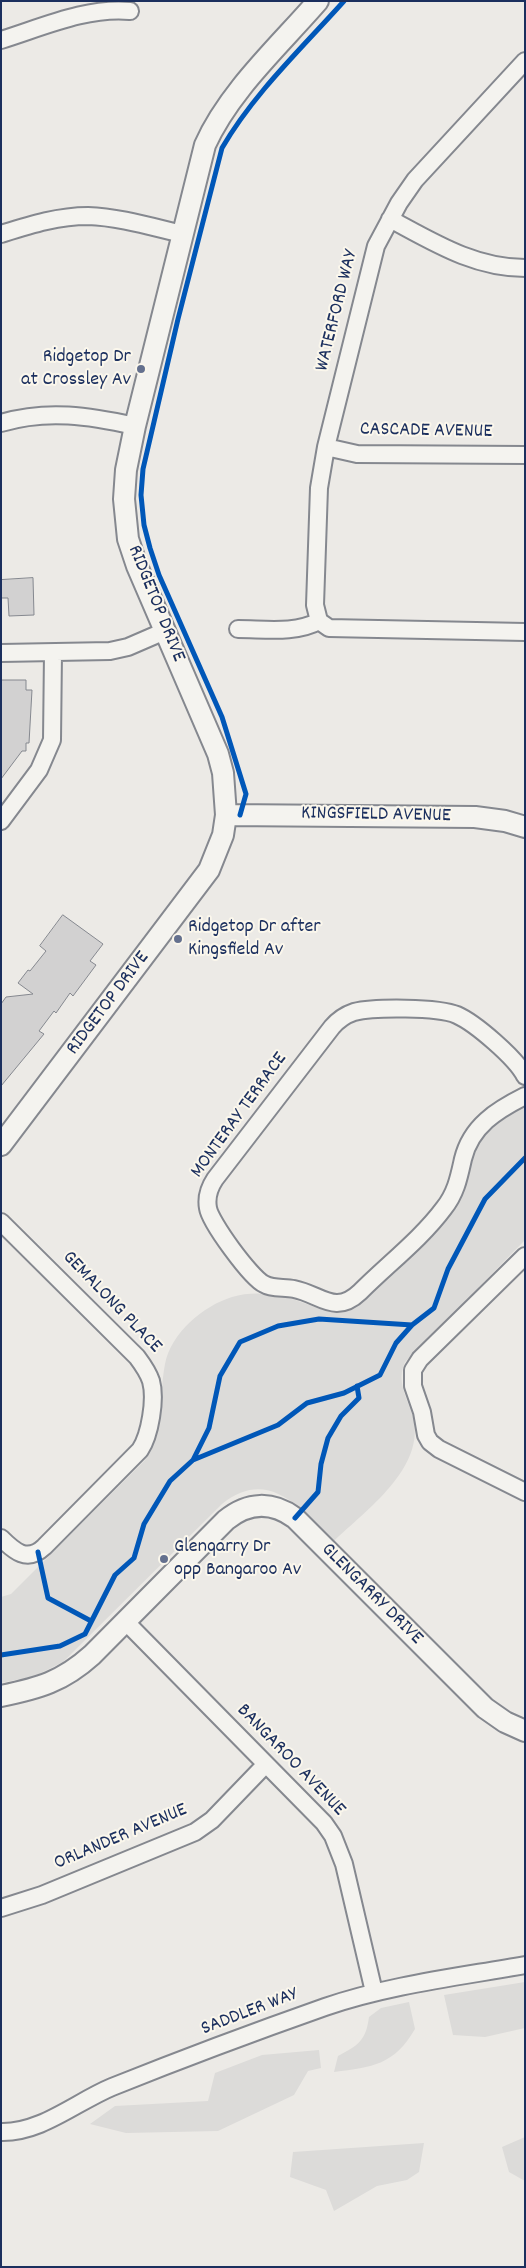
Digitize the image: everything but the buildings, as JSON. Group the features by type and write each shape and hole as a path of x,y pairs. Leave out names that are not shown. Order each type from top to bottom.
{"street":[{"name":"RIDGETOP DRIVE","path":"1,1145 209,870 223,835 226,815 223,773 218,754 137,566 126,526 124,485 135,426 202,156 213,130 240,90 318,1"},
{"path":"1,40 89,13 115,10 130,11"},
{"name":"WATERFORD WAY","path":"319,621 315,606 317,500 326,447 379,238 415,180 525,61"},
{"path":"1,234 46,220 89,216 115,219 182,234"},
{"path":"390,219 470,259 498,266 525,268"},
{"path":"1,423 31,416 69,414 135,426"},
{"name":"CASCADE AVENUE","path":"326,447 357,454 525,455"},
{"path":"238,629 297,630 319,621 330,628 338,629 525,632"},
{"path":"1,653 110,651 128,647 165,632"},
{"path":"1,821 39,770 52,740 52,653"},
{"name":"KINGSFIELD AVENUE","path":"226,815 476,818 505,821 525,827"},
{"name":"MONTERAY TERRACE","path":"525,1076 518,1064 469,1022 450,1013 437,1010 373,1010 350,1014 332,1027 215,1179 208,1196 210,1216 252,1274 264,1285 299,1290 330,1303 346,1302 360,1292 444,1209 458,1184 467,1146 479,1127 495,1112 525,1096"},
{"name":"GEMALONG PLACE","path":"1,1222 137,1357 148,1373 152,1394 148,1433 140,1450 44,1547 35,1553 23,1555 14,1551 1,1538"},
{"path":"525,1256 420,1359 415,1367 412,1381 422,1412 426,1435 430,1442 439,1450 525,1492"},
{"name":"GLENGARRY DRIVE","path":"1,1696 43,1687 66,1676 92,1655 231,1516 254,1505 274,1506 295,1518 485,1708 525,1731"},
{"name":"BANGAROO AVENUE","path":"125,1621 324,1823 333,1836 344,1864 374,1992"},
{"name":"ORLANDER AVENUE","path":"1,1908 42,1895 195,1832 212,1820 265,1765"},
{"name":"SADDLER WAY","path":"1,2132 19,2132 35,2126 110,2088 326,2007 374,1992 525,1965"}],"shaded area":[{"path":"525,1105 525,1240 405,1362 402,1383 413,1417 415,1436 411,1454 402,1470 376,1502 334,1541 310,1517 284,1497 270,1491 255,1489 239,1493 222,1504 63,1662 35,1676 1,1683 1,1597 11,1594 145,1460 151,1449 158,1425 163,1376 168,1353 181,1332 190,1322 221,1301 247,1294 278,1295 332,1311 348,1310 357,1306 453,1211 465,1189 471,1162 479,1142 491,1126 507,1114"},
{"path":"525,1982 525,2028 485,2037 453,2035 444,1995"},
{"path":"409,2002 415,2029 399,2050 390,2057 371,2066 334,2072 338,2056 356,2045 363,2037 369,2017 381,2008"},
{"path":"319,2050 321,2068 308,2071 294,2095 218,2131 126,2133 90,2124 115,2106 208,2101 215,2073 262,2055"},
{"path":"525,2137 525,2181 509,2172 502,2147"},
{"path":"424,2143 419,2172 407,2180 377,2186 334,2211 326,2190 290,2177 293,2152"}],"cycle path":[{"path":"240,815 246,794 222,717 159,575 150,548 144,525 141,495 143,469 178,319 222,148 249,108 344,1"},
{"path":"1,1655 60,1646 85,1634 115,1575 134,1558 144,1524 170,1481 193,1460 209,1428 220,1376 240,1342 278,1326 319,1319 412,1325 434,1308 448,1269 485,1199 525,1158"},
{"path":"193,1460 278,1425 307,1403 344,1393 380,1375 396,1343 412,1325"},
{"path":"295,1518 318,1492 321,1464 328,1438 341,1416 359,1398 357,1386"},
{"path":"38,1552 48,1598 91,1621"}],"place":[{"name":"Ridgetop Dr at Crossley Av","path":"141,369"},
{"name":"Ridgetop Dr after Kingsfield Av","path":"178,939"},
{"name":"Glenqarry Dr opp Bangaroo Av","path":"164,1559"}]}
